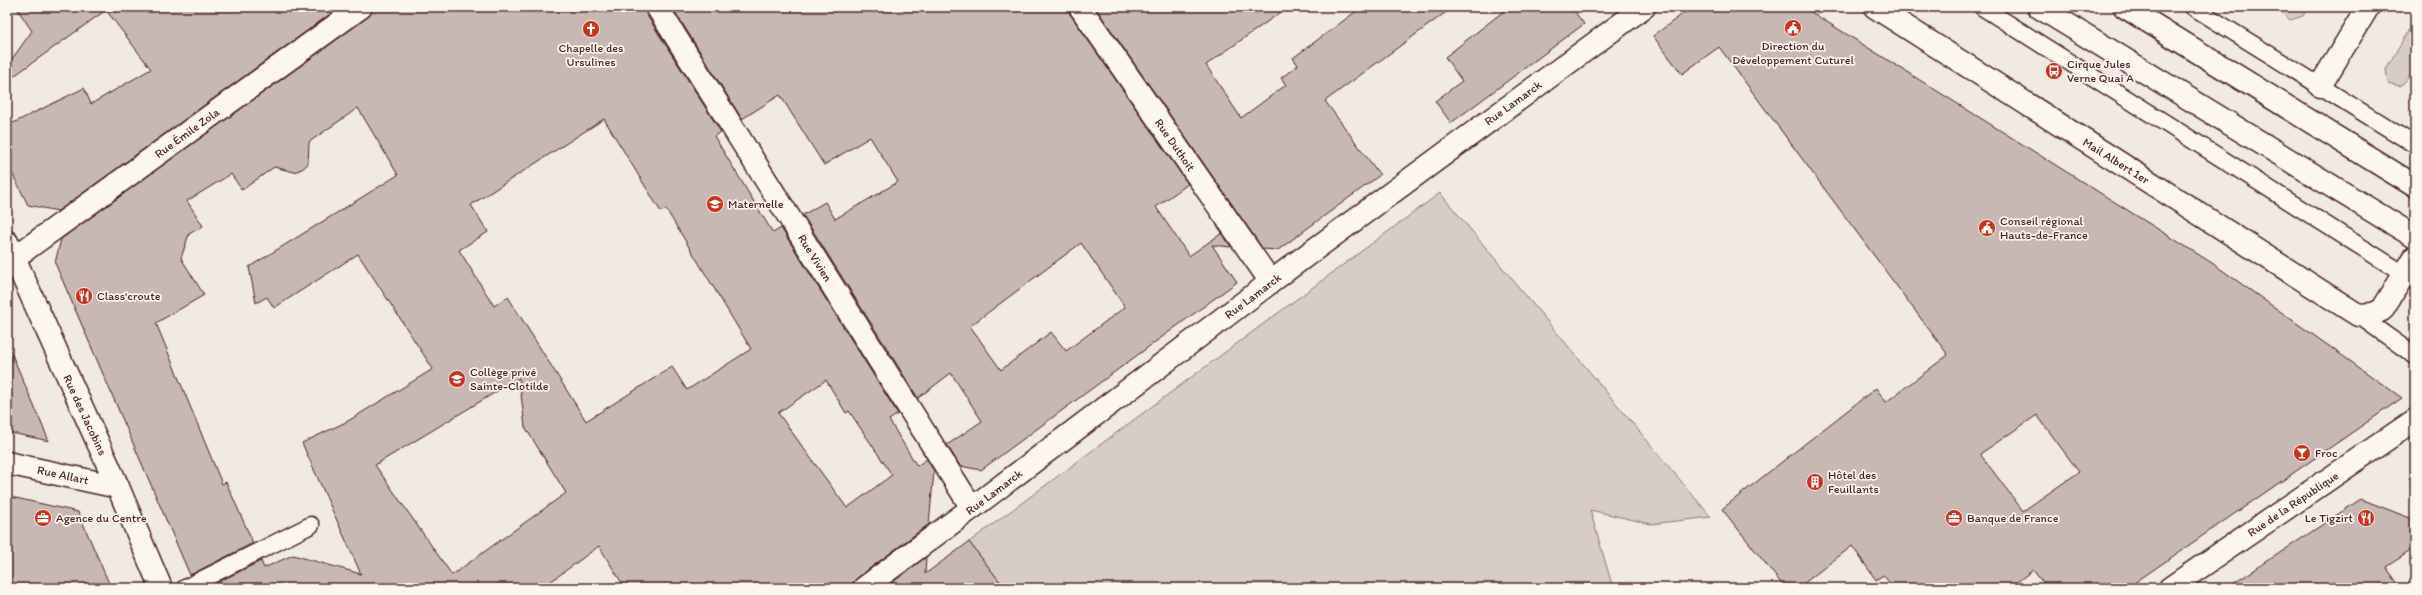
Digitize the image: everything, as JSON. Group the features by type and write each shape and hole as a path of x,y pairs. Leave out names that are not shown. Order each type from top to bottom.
{"street":[{"name":"Rue Émile Zola","path":"9,254 360,7"},
{"name":"Rue Vivien","path":"657,7 972,508"},
{"name":"Rue Duthoit","path":"1080,7 1270,282"},
{"name":"Rue Lamarck","path":"864,588 1270,282 1644,7"},
{"name":"Mail Albert 1er","path":"1875,7 2358,315"},
{"path":"2039,7 2415,237"},
{"path":"2125,7 2415,186"},
{"path":"2320,86 2368,7"},
{"name":"Rue des Jacobins","path":"9,254 118,487 161,588"},
{"path":"2358,315 2373,314 2382,310 2411,271"},
{"name":"Rue de la République","path":"2170,588 2415,420"},
{"name":"Rue Allart","path":"7,463 118,487"}],"lane":[{"path":"1982,7 2411,271"},
{"path":"2193,7 2415,145"},
{"name":"Mail Albert 1er","path":"2358,315 2415,356"},
{"path":"185,588 311,525"}],"shaded area":[{"path":"2282,7 2308,7 2303,16 2290,20 2281,12"},
{"path":"2415,19 2416,57 2411,73 2399,86 2388,83 2386,69"},
{"path":"1440,193 1711,517 1651,524 1590,510 1613,588 1005,588 969,542"}],"building":[{"path":"16,7 340,7 58,211 28,205 7,163 7,126 84,88 91,104 151,69 106,10 7,81 7,66 32,31"},
{"path":"373,7 645,7 646,14 721,132 714,136 773,233 781,228 898,414 889,420 917,466 927,459 934,471 929,524 857,578 852,588 625,588 599,546 542,588 206,588 261,561 264,568 293,555 361,574 302,443 348,421 433,369 358,254 274,308 267,297 256,303 249,267 398,175 358,108 309,142 308,164 302,169 294,172 274,167 242,190 231,174 187,201 203,226 189,234 181,258 204,295 156,323 222,484 226,482 253,543 190,575 55,263 61,239 368,17","holes":["604,119 661,212 666,209 751,349 687,390 672,367 586,421 508,297 494,306 459,250 488,232 471,205","519,378 525,427 566,493 452,575 375,465","826,380 846,413 849,411 892,475 847,508 778,413"]},
{"path":"672,7 1068,7 1070,14 1188,184 1156,207 1189,256 1222,233 1231,247 1212,245 1237,282 981,470 960,466 947,445 982,421 951,373 918,398 803,215 825,202 835,219 898,182 870,137 824,165 780,95 742,119","holes":["1081,243 1125,307 1066,351 1051,332 1001,370 970,326"]},
{"path":"1095,7 1288,7 1206,65 1241,118 1286,85 1281,78 1298,65 1293,58 1362,7 1453,7 1325,101 1380,175 1278,250 1263,249"},
{"path":"1509,7 1571,7 1584,24 1451,123 1435,101 1462,81 1445,57"},
{"path":"1692,7 1803,7 2212,263 2402,398 2127,588 2047,588 2033,570 2009,588 1894,588 1883,575 1876,580 1852,546 1798,588 1785,588 1722,509 1876,388 1886,402 1948,355 1719,47 1682,74 1653,36","holes":["2037,415 2079,472 2023,511 1980,454"]},
{"path":"7,343 49,441 7,432"},
{"path":"7,496 78,512 111,588 7,588"},
{"path":"2361,499 2415,520 2415,548 2386,567 2401,588 2227,588"},
{"path":"969,542 1005,588 885,588 926,557 925,574"}],"place":[{"name":"Direction du Développement Cuturel","path":"1793,28"},
{"name":"Chapelle des Ursulines","path":"591,29"},
{"name":"Cirque Jules Verne Quai A","path":"2054,71"},
{"name":"Maternelle","path":"715,204"},
{"name":"Conseil régional Hauts-de-France","path":"1987,228"},
{"name":"Class'croute","path":"84,296"},
{"name":"Collège privé Sainte-Clotilde","path":"457,379"},
{"name":"Froc","path":"2302,453"},
{"name":"Hôtel des Feuillants","path":"1815,482"},
{"name":"Agence du Centre","path":"43,518"},
{"name":"Banque de France","path":"1954,518"},
{"name":"Le Tigzirt","path":"2366,518"}]}
